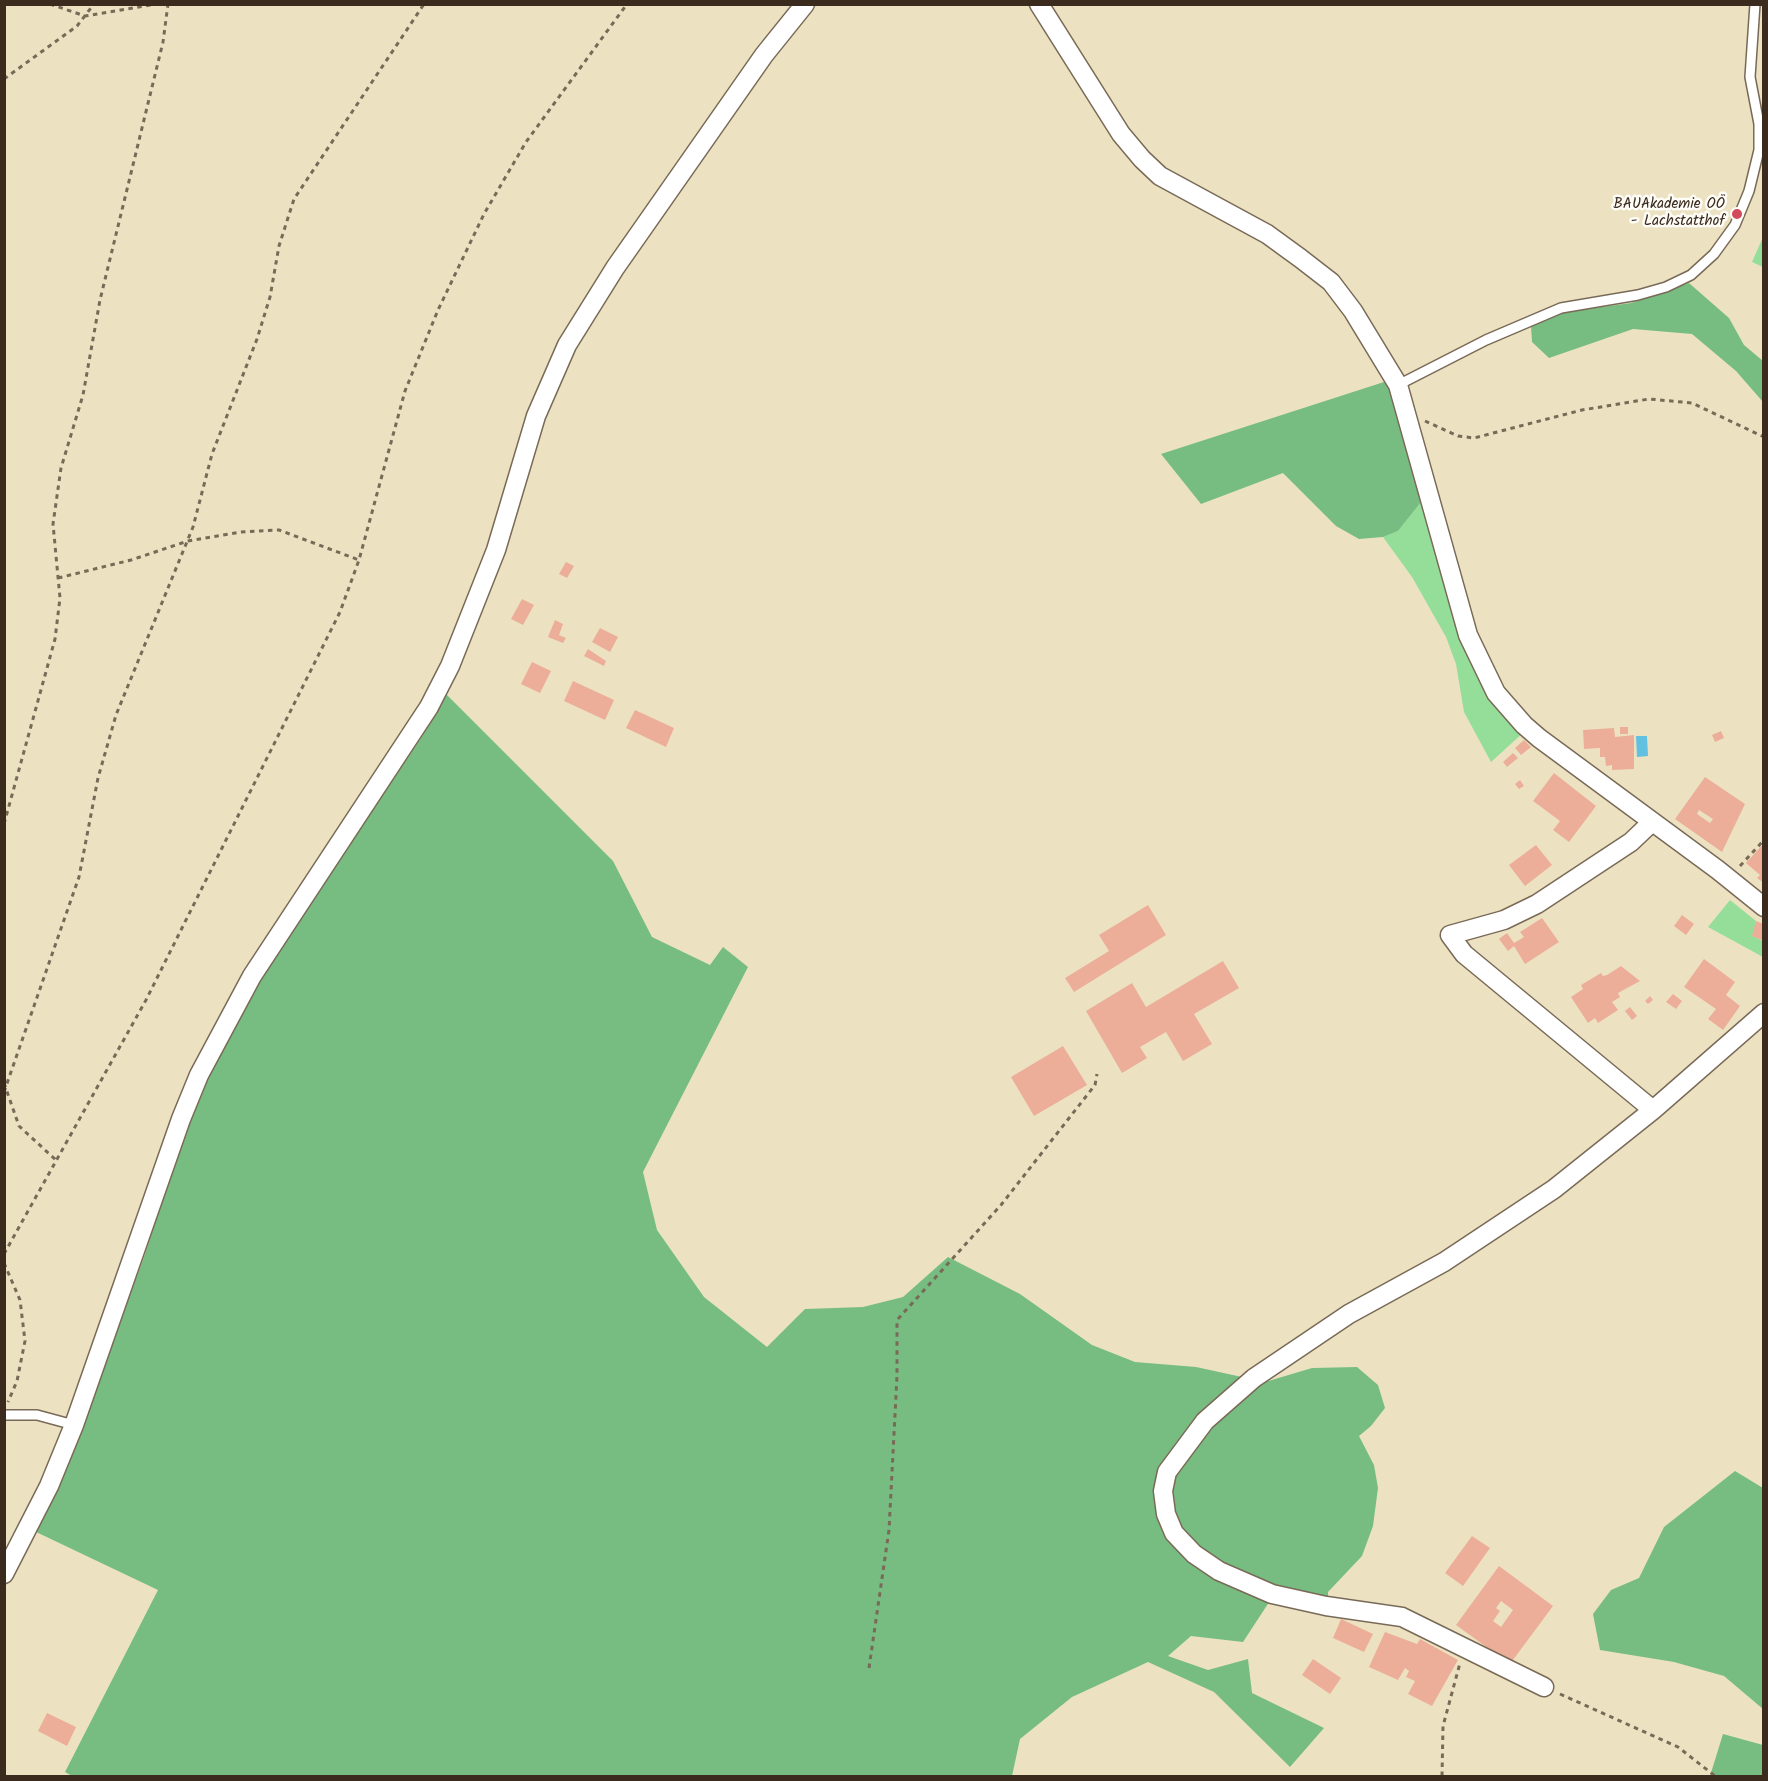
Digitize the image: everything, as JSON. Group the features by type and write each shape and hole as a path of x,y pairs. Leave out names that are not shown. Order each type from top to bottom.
{"street":[{"path":"4,1574 49,1486 74,1425 181,1119 199,1075 252,976 429,707 450,666 496,550 536,416 567,345 615,268 764,55 805,4"},
{"path":"1039,4 1121,134 1142,159 1160,176 1267,234 1331,282 1353,311 1398,385 1461,612 1481,666 1496,693 1531,731 1718,870 1764,908"},
{"path":"1652,822 1631,842 1537,904 1504,920 1450,935 1464,954 1653,1110"},
{"path":"1544,1687 1402,1617 1326,1606 1272,1594 1219,1571 1194,1554 1174,1533 1166,1514 1163,1491 1167,1472 1205,1421 1254,1378 1349,1314 1444,1262 1554,1190 1653,1110 1764,1013"}],"lane":[{"path":"1398,385 1486,340 1561,308 1638,295 1666,286 1691,274 1714,254 1735,225 1749,191 1759,150 1759,124 1750,77 1755,4"},
{"path":"4,1413 37,1415 74,1425"}],"path":[{"path":"50,4 85,16 156,4"},
{"path":"4,79 77,26 94,4"},
{"path":"4,824 55,639 60,598 52,524 61,468 83,395 100,300 163,42 168,4"},
{"path":"4,1092 79,877 98,778 116,715 188,541 212,454 257,339 270,297 279,246 294,199 424,4"},
{"path":"4,1254 146,1000 340,612 359,560 405,391 438,310 484,214 526,142 627,4"},
{"path":"1407,412 1458,436 1474,438 1582,410 1649,399 1692,403 1764,437"},
{"path":"58,578 131,561 188,541 279,530 359,560"},
{"path":"4,808 8,813"},
{"path":"1743,863 1764,840"},
{"path":"869,1668 889,1530 897,1376 897,1320 1001,1205 1095,1086 1097,1074"},
{"path":"6,1084 19,1126 57,1161"},
{"path":"4,1263 21,1300 25,1341 17,1381 4,1413"},
{"path":"1441,1775 1443,1726 1459,1668 1462,1646"},
{"path":"1544,1687 1678,1747 1715,1776"}],"green space":[{"path":"1763,237 1763,267 1752,262"},
{"path":"1689,283 1729,318 1744,345 1763,361 1763,402 1736,371 1692,334 1633,329 1549,358 1532,342 1531,326 1558,313 1631,303"},
{"path":"1387,381 1409,436 1426,496 1398,531 1383,537 1359,539 1336,526 1283,473 1201,504 1161,454"},
{"path":"1426,496 1457,615 1524,732 1491,762 1464,712 1456,664 1446,637 1412,577 1383,537 1398,531"},
{"path":"446,694 613,861 652,937 710,965 723,947 748,967 643,1172 657,1230 704,1297 767,1347 805,1309 863,1307 903,1297 948,1257 1020,1294 1092,1345 1135,1362 1196,1367 1265,1382 1312,1368 1357,1367 1378,1385 1385,1408 1371,1426 1359,1436 1374,1465 1378,1488 1373,1526 1362,1556 1328,1592 1328,1600 1277,1590 1243,1642 1191,1636 1168,1656 1208,1670 1248,1659 1252,1693 1324,1728 1290,1767 1214,1692 1148,1662 1072,1697 1020,1739 1012,1776 72,1776 65,1772 158,1590 34,1531 75,1443 144,1257 183,1136 218,1051 257,982 421,738"},
{"path":"1730,900 1756,921 1753,936 1763,941 1763,957 1708,927"},
{"path":"1735,1471 1763,1488 1763,1709 1724,1676 1674,1662 1600,1650 1593,1614 1611,1590 1639,1578 1664,1527"},
{"path":"1723,1734 1763,1745 1763,1776 1710,1776"}],"water":[{"path":"1636,736 1647,736 1648,756 1637,757"}],"building":[{"path":"566,562 574,566 567,578 559,574"},
{"path":"522,599 534,605 523,625 511,619"},
{"path":"555,620 563,624 559,635 566,638 563,643 548,637"},
{"path":"600,628 618,637 610,652 592,642"},
{"path":"588,649 606,661 604,666 584,656"},
{"path":"532,662 551,671 540,693 521,684"},
{"path":"573,681 614,700 605,720 564,701"},
{"path":"635,710 674,728 666,747 626,728"},
{"path":"1620,727 1628,727 1628,734 1620,734"},
{"path":"1614,728 1615,737 1634,735 1634,769 1612,770 1612,765 1606,766 1605,757 1600,757 1600,748 1584,749 1583,730"},
{"path":"1721,731 1724,738 1715,742 1712,735"},
{"path":"1524,740 1531,747 1521,755 1515,748"},
{"path":"1513,753 1518,758 1507,767 1503,762"},
{"path":"1554,773 1596,806 1569,842 1553,830 1560,821 1533,801"},
{"path":"1705,777 1745,804 1722,852 1675,819","holes":["1699,810 1713,819 1710,823 1697,814"]},
{"path":"1520,780 1524,786 1519,789 1515,784"},
{"path":"1764,843 1764,883 1757,878 1760,875 1746,863"},
{"path":"1536,845 1552,865 1525,886 1509,865"},
{"path":"1148,905 1166,935 1074,992 1065,978 1109,951 1099,935"},
{"path":"1682,915 1694,924 1686,935 1674,926"},
{"path":"1542,918 1559,942 1525,964 1514,946 1508,951 1499,939 1507,933 1514,943 1524,937 1520,932"},
{"path":"1756,921 1764,924 1764,941 1752,936"},
{"path":"1704,959 1735,982 1726,995 1740,1006 1723,1030 1708,1019 1716,1009 1684,987"},
{"path":"1223,961 1239,988 1194,1014 1212,1044 1183,1061 1166,1032 1140,1047 1147,1058 1122,1073 1086,1011 1132,983 1146,1007"},
{"path":"1621,966 1640,981 1618,993 1620,997 1612,1002 1618,1010 1598,1023 1595,1018 1588,1023 1571,997 1583,989 1581,985 1601,973 1603,976 1607,975"},
{"path":"1673,994 1682,1001 1676,1009 1666,1002"},
{"path":"1650,996 1653,1000 1648,1004 1645,1001"},
{"path":"1630,1007 1637,1016 1632,1020 1625,1011"},
{"path":"1063,1046 1087,1085 1034,1116 1011,1077"},
{"path":"1472,1536 1490,1548 1463,1586 1445,1573"},
{"path":"1499,1566 1553,1606 1510,1664 1456,1625","holes":["1501,1601 1513,1610 1501,1627 1493,1621 1500,1611 1496,1608"]},
{"path":"1341,1619 1373,1634 1364,1652 1333,1638"},
{"path":"1385,1632 1417,1644 1420,1639 1458,1660 1432,1706 1408,1694 1415,1681 1406,1677 1409,1671 1405,1668 1398,1680 1369,1667"},
{"path":"1313,1659 1341,1678 1330,1694 1302,1675"},
{"path":"47,1713 76,1727 67,1746 38,1731"}],"place":[{"name":"BAUAkademie OÖ - Lachstatthof","path":"1737,214"}]}
